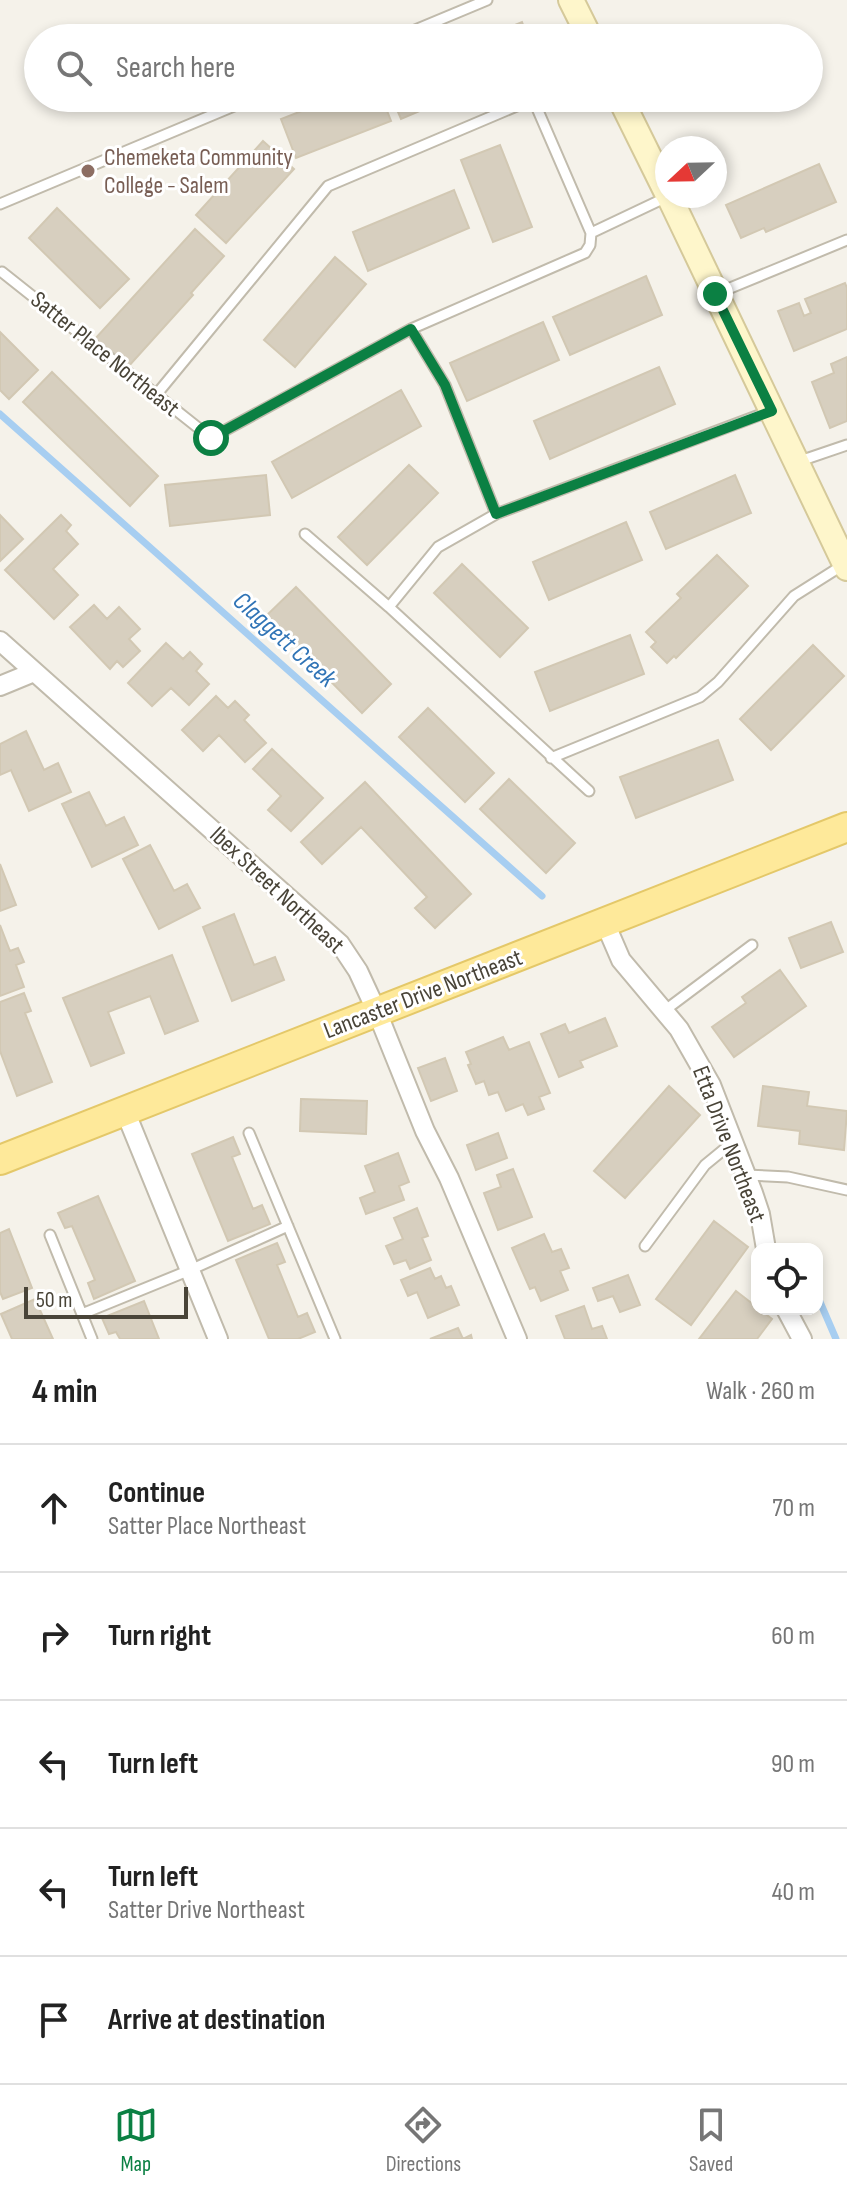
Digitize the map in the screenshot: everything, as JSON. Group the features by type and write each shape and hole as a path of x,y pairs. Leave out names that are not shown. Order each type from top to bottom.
{"main road":[{"name":"Lancaster Drive Northeast","path":"0,1160 847,827"}],"street":[{"path":"571,0 583,24"},
{"path":"627,112 655,169"},
{"path":"674,208 846,566"},
{"name":"Ibex Street Northeast","path":"0,641 340,944 358,971 377,1012 425,1131 449,1178 517,1339"},
{"path":"0,686 34,672"},
{"name":"Etta Drive Northeast","path":"605,923 621,960 679,1029 711,1085 760,1214 765,1243"},
{"path":"125,1111 218,1339"},
{"path":"789,1315 802,1339"}],"lane":[{"path":"430,24 487,0"},
{"path":"0,204 220,112"},
{"path":"156,395 328,186 502,112"},
{"path":"539,112 591,233"},
{"name":"Satter Place Northeast","path":"2,272 211,438 411,329 585,253 590,245 591,233 655,201"},
{"path":"715,294 847,240"},
{"path":"411,329 445,385 496,514"},
{"path":"389,607 438,547 496,514 772,411"},
{"path":"797,462 847,445"},
{"path":"305,534 589,791"},
{"path":"551,758 700,697 718,682 794,596 846,566"},
{"path":"664,1011 752,945"},
{"path":"249,1133 335,1339"},
{"path":"645,1246 705,1165 733,1142"},
{"path":"746,1175 788,1177 847,1190"},
{"path":"82,1314 288,1226"},
{"path":"50,1235 92,1339"}],"building":[{"path":"299,112 387,112 391,121 296,158 281,119"},
{"path":"398,112 417,112 401,119"},
{"path":"263,141 294,169 226,243 196,215"},
{"path":"500,145 532,227 493,242 461,160"},
{"path":"819,164 836,202 766,232 764,228 741,238 727,205"},
{"path":"454,190 469,228 368,271 353,232"},
{"path":"57,208 129,279 100,308 29,238"},
{"path":"195,229 224,256 127,368 95,339"},
{"path":"335,257 366,284 295,367 264,340"},
{"path":"646,276 662,315 570,355 553,317"},
{"path":"845,283 847,329 794,351 778,311 799,303 804,316 811,313 805,299"},
{"path":"543,322 559,360 467,401 450,363"},
{"path":"0,332 38,370 9,399 0,390"},
{"path":"847,357 847,421 830,428 812,382 834,373 831,364"},
{"path":"659,367 675,404 550,459 534,421"},
{"path":"52,372 158,476 130,506 23,402"},
{"path":"401,390 421,426 292,498 272,462"},
{"path":"409,465 438,493 367,565 338,537"},
{"path":"266,475 270,515 170,526 165,485"},
{"path":"735,475 751,513 666,549 650,512"},
{"path":"0,515 23,539 0,561"},
{"path":"61,515 71,525 66,531 78,544 53,569 78,595 54,619 5,570"},
{"path":"626,522 642,560 549,600 533,562"},
{"path":"717,555 748,586 676,658 674,656 667,663 651,647 656,642 646,632 681,598 677,594"},
{"path":"462,564 528,628 500,657 434,593"},
{"path":"296,587 391,684 362,713 266,616"},
{"path":"94,605 107,619 119,607 140,629 129,639 140,651 123,667 117,661 110,669 70,627"},
{"path":"630,635 644,674 550,711 535,672"},
{"path":"166,643 183,659 190,652 202,664 196,671 209,684 189,705 171,688 152,706 128,683"},
{"path":"813,645 844,676 771,750 740,719"},
{"path":"216,696 228,708 235,701 249,715 244,720 266,743 245,762 219,735 203,751 182,730"},
{"path":"428,708 494,773 465,802 399,737"},
{"path":"26,731 44,770 58,763 71,792 29,811 11,770 0,775 0,744"},
{"path":"718,740 733,780 636,818 620,777"},
{"path":"272,749 323,798 291,831 268,810 281,796 253,769"},
{"path":"509,779 575,843 546,873 480,809"},
{"path":"365,782 471,894 435,928 415,908 427,897 361,827 322,864 301,842"},
{"path":"89,792 106,826 124,817 138,845 92,867 62,804"},
{"path":"150,845 174,891 187,884 200,908 159,929 123,859"},
{"path":"0,864 16,905 0,911"},
{"path":"234,914 254,965 275,957 284,980 232,1001 203,927"},
{"path":"831,922 843,952 801,968 789,938"},
{"path":"0,925 10,951 18,948 24,962 16,965 24,987 0,996"},
{"path":"172,955 198,1021 165,1034 150,996 108,1012 124,1053 91,1066 63,998"},
{"path":"780,970 806,1006 734,1057 712,1027 746,1003 742,997"},
{"path":"24,993 31,1011 25,1013 52,1082 17,1096 0,1051 0,1002"},
{"path":"605,1018 617,1046 580,1061 583,1067 559,1077 541,1034 565,1024 569,1033"},
{"path":"503,1037 509,1050 529,1042 550,1093 539,1097 544,1109 528,1115 523,1104 506,1111 498,1092 489,1095 484,1081 476,1084 466,1052"},
{"path":"445,1058 457,1091 431,1101 418,1068"},
{"path":"669,1086 700,1115 625,1198 594,1171"},
{"path":"763,1086 809,1092 807,1106 847,1111 844,1150 799,1144 800,1131 758,1126"},
{"path":"301,1099 367,1101 366,1134 300,1131"},
{"path":"498,1133 507,1158 476,1170 467,1145"},
{"path":"233,1137 240,1154 232,1157 253,1209 262,1205 270,1224 228,1241 192,1154"},
{"path":"398,1153 409,1182 399,1186 404,1200 366,1214 360,1198 375,1192 365,1166"},
{"path":"513,1169 532,1217 498,1230 484,1193 501,1187 497,1175"},
{"path":"98,1196 135,1281 94,1299 88,1283 95,1280 72,1226 65,1228 58,1213"},
{"path":"417,1208 428,1236 422,1238 431,1260 410,1269 406,1260 394,1264 386,1246 403,1239 394,1218"},
{"path":"714,1221 748,1247 691,1325 656,1299"},
{"path":"9,1229 32,1288 3,1299 0,1292 0,1233"},
{"path":"544,1234 552,1252 561,1249 569,1268 560,1271 568,1290 541,1301 535,1287 530,1289 512,1248"},
{"path":"277,1243 285,1262 277,1265 298,1317 307,1313 315,1332 298,1339 269,1339 236,1260"},
{"path":"430,1268 435,1279 441,1276 446,1288 451,1286 459,1305 428,1318 417,1292 408,1296 401,1280"},
{"path":"628,1275 640,1305 620,1312 613,1296 598,1301 593,1288"},
{"path":"736,1291 751,1303 751,1315 767,1315 772,1319 757,1339 699,1339"},
{"path":"35,1299 53,1339 12,1339 1,1314"},
{"path":"144,1301 159,1339 120,1339 116,1332 109,1334 102,1318"},
{"path":"584,1306 592,1329 602,1326 607,1339 565,1339 556,1316"},
{"path":"458,1328 463,1339 430,1339"}],"waterway":[{"name":"Claggett Creek","path":"0,414 542,896"},
{"name":"Claggett Creek","path":"823,1309 836,1339"}],"place":[{"name":"Chemeketa Community College - Salem","path":"88,171"}],"route":[{"path":"211,438 411,329 445,385 496,514 772,411 715,294"}]}
